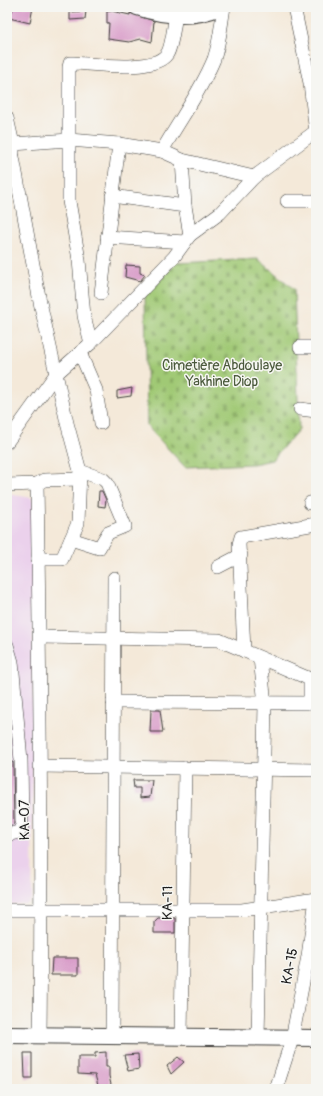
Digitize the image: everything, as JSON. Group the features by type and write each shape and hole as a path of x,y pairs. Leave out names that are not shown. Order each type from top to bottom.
{"main road":[{"path":"137,7 155,13 182,16 220,7"},
{"path":"7,1035 292,1039 316,1038"}],"street":[{"path":"162,151 199,88 214,59 219,41 224,7"},
{"path":"7,442 56,374 91,343 174,257 188,238 220,213 254,177 316,131 310,83 294,7"},
{"path":"91,343 84,316 79,260 69,201 70,64 139,66 161,60 167,54 176,15"},
{"path":"7,118 11,153 56,374 80,475 78,523 62,559 38,559"},
{"path":"11,153 69,140 119,144 162,151 182,160 254,177"},
{"path":"101,293 119,144"},
{"path":"182,160 188,238"},
{"path":"112,196 185,206"},
{"path":"287,201 316,201"},
{"path":"107,237 188,238"},
{"path":"300,347 316,347"},
{"path":"80,353 96,390 101,423"},
{"path":"300,409 316,411"},
{"path":"7,485 36,484 44,480 80,475 103,478 107,483 125,526 108,533 99,548 71,539"},
{"name":"KA-07","path":"36,484 40,637 40,1036"},
{"path":"244,651 241,537 316,524"},
{"path":"218,567 241,555"},
{"path":"112,1036 114,578"},
{"path":"40,637 219,640 310,679 313,703 265,704 113,702"},
{"path":"7,645 12,662 21,760 22,826 19,832 7,835"},
{"path":"258,1038 265,704 260,658"},
{"path":"39,766 316,770"},
{"name":"KA-11","path":"181,1037 185,768"},
{"path":"7,910 242,910 316,899"},
{"name":"KA-15","path":"276,1089 292,1039 308,956 316,899"}],"shaded area":[{"path":"7,494 32,498 34,506 32,899 27,904 7,904"}],"green space":[{"name":"Cimetière Abdoulaye Yakhine Diop","path":"258,259 294,289 299,429 272,460 253,464 185,467 147,426 145,296 176,263"}],"building":[{"path":"14,7 33,7 30,23 9,18"},
{"path":"107,10 130,15 130,13 154,21 152,42 141,39 129,42 108,39 109,23 107,23"},
{"path":"86,11 85,19 70,20 70,12"},
{"path":"126,265 140,266 140,273 145,275 140,281 125,277"},
{"path":"132,388 131,396 117,398 117,391"},
{"path":"99,491 102,491 106,500 105,507 98,506"},
{"path":"151,710 160,710 163,732 150,732"},
{"path":"13,762 14,824 7,827 7,763"},
{"path":"133,780 152,780 150,797 140,798 140,788 134,788"},
{"path":"158,918 175,918 175,933 154,933 154,922"},
{"path":"52,958 78,958 78,975 51,975"},
{"path":"106,1052 106,1067 109,1067 109,1076 112,1089 99,1089 95,1075 78,1074 78,1057 95,1057 95,1053"},
{"path":"24,1053 32,1053 32,1078 25,1078"},
{"path":"138,1054 139,1069 128,1071 124,1055"},
{"path":"178,1057 184,1062 171,1074 167,1066"}]}
